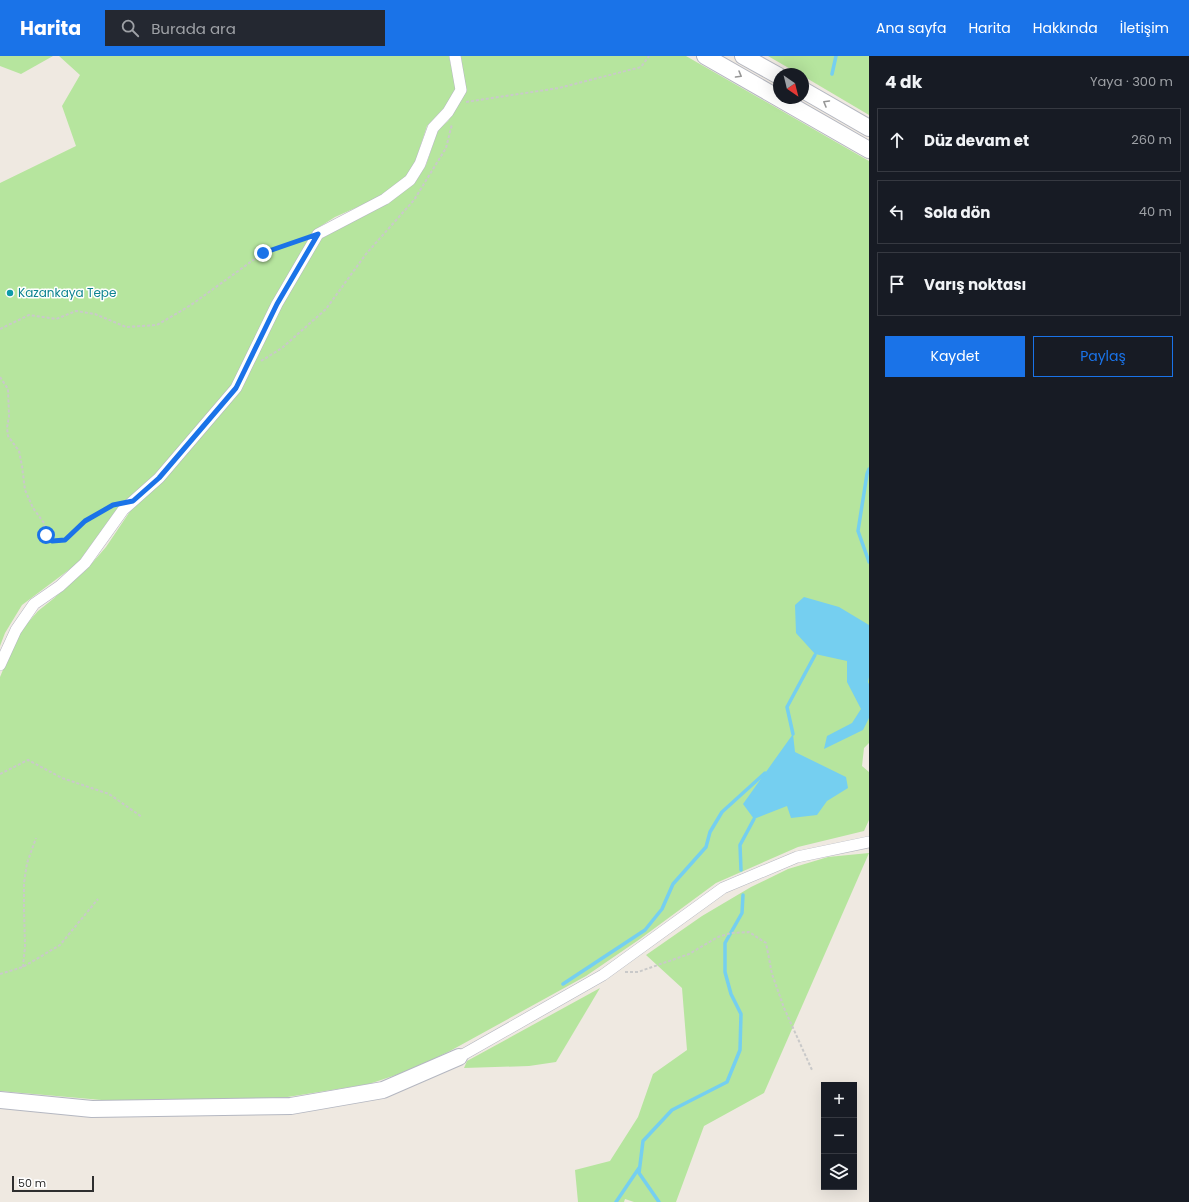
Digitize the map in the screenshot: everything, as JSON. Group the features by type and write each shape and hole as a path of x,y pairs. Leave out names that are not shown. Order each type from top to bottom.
{"street":[{"path":"0,665 16,630 34,604 60,586 85,563 123,510 159,478 236,388 277,304 318,234 385,199 410,180 420,164 433,128 448,112 461,90 455,56"},
{"path":"706,56 869,150"},
{"path":"743,56 773,73"},
{"path":"809,93 869,128"},
{"path":"0,1100 92,1109 291,1106 383,1090 459,1057 606,973 723,888 797,857 869,842"}],"path":[{"path":"461,90 458,101 465,102 559,88 641,67 649,56"},
{"path":"244,371 282,348 326,309 366,254 414,200 446,148 453,121"},
{"path":"0,330 28,315 56,319 76,311 95,314 126,327 157,325 191,306 263,253 318,234"},
{"path":"0,377 8,389 8,436 19,451 24,490 44,523 46,535 52,541 65,540 85,521 113,505 133,501"},
{"path":"0,774 28,760 62,778 109,794 142,818"},
{"path":"23,967 25,946 24,883 27,863 36,838"},
{"path":"0,974 23,967 60,946 98,899"},
{"path":"606,973 638,972 689,954 718,937 731,933 749,932 766,943 772,974 784,1008 812,1070"}],"green space":[{"path":"0,56 53,56 21,74 0,66"},
{"path":"59,56 449,56 456,90 445,107 427,126 414,165 406,177 380,197 335,217 313,231 232,386 156,474 114,513 78,563 22,605 5,633 0,646 0,183 76,146 62,106 80,75"},
{"path":"461,56 686,56 869,161 869,743 864,748 862,766 869,772 869,820 864,831 798,847 716,883 640,939 586,976 450,1051 411,1070 369,1084 275,1099 124,1102 0,1091 0,677 18,634 38,611 86,570 106,547 135,504 209,425 322,238 387,204 416,181 426,165 438,130 448,121 466,91"},
{"path":"768,56 869,56 869,115 809,80 809,68 789,68"},
{"path":"869,853 764,1093 704,1126 676,1202 634,1202 625,1199 624,1202 578,1202 575,1170 610,1161 638,1117 653,1074 687,1050 682,988 646,955 702,916 751,887 788,869 828,857"},
{"path":"600,988 556,1062 529,1066 464,1068 467,1061"}],"water":[{"path":"804,597 839,607 869,625 869,718 863,730 824,749 827,736 852,723 861,709 847,682 847,661 815,654 796,633 795,605"},
{"path":"793,734 795,752 846,777 848,788 827,801 817,815 791,818 787,806 754,819 743,804"}],"waterway":[{"path":"832,74 836,56"},
{"path":"869,469 858,531 869,562"},
{"path":"793,734 787,707 815,655"},
{"path":"563,984 645,930 662,909 673,884 706,847 710,832 722,812 765,773"},
{"path":"741,870 740,845 754,819"},
{"path":"659,1202 639,1173 643,1141 672,1110 727,1082 740,1050 741,1014 731,994 725,972 725,943 742,913 743,895"},
{"path":"616,1202 639,1168"}],"place":[{"name":"Kazankaya Tepe","path":"10,293"}],"route":[{"path":"46,535 52,541 65,540 85,521 113,505 133,501 159,478 236,388 277,304 318,234 263,253"}]}
